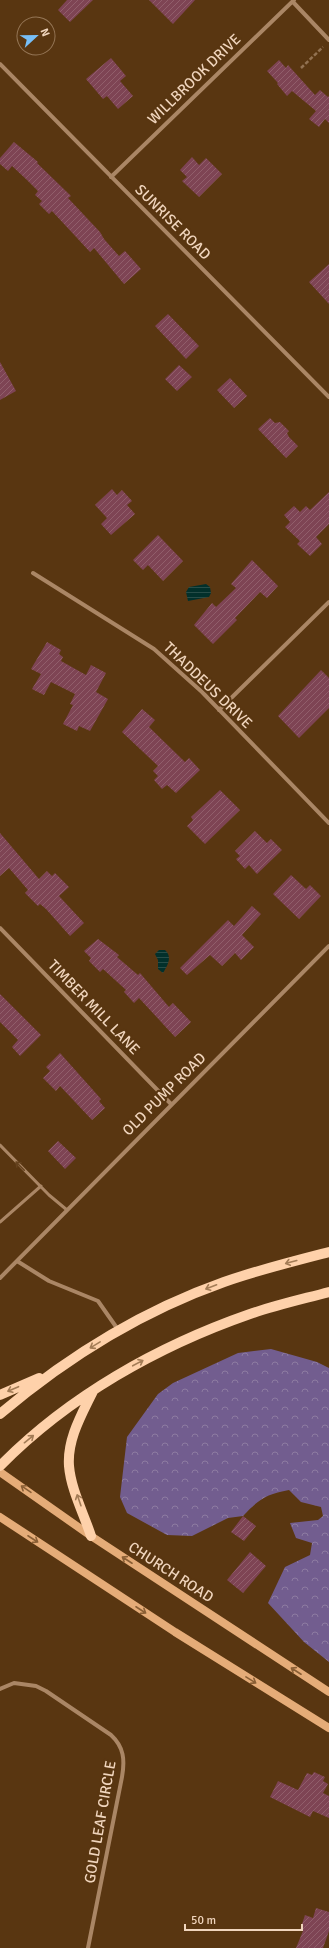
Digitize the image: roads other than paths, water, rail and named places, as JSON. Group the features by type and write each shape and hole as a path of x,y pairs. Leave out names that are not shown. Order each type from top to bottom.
{"main road":[{"path":"0,1414 52,1373 119,1330 198,1292 224,1282 329,1252"},
{"path":"0,1466 18,1448 93,1390 140,1362 219,1326 252,1314 329,1292"},
{"path":"0,1394 52,1373"},
{"path":"91,1536 71,1478 69,1465 70,1452 78,1422 93,1390"},
{"name":"CHURCH ROAD","path":"0,1472 91,1536 329,1692"},
{"path":"0,1517 175,1632 329,1728"}],"street":[{"path":"294,1 329,40"},
{"name":"WILLBROOK DRIVE","path":"111,177 294,1"},
{"name":"SUNRISE ROAD","path":"0,64 329,397"},
{"name":"THADDEUS DRIVE","path":"33,573 154,649 219,710 329,823"},
{"path":"219,710 329,602"},
{"name":"TIMBER MILL LANE","path":"0,928 171,1104"},
{"name":"OLD PUMP ROAD","path":"0,1278 329,946"},
{"path":"17,1261 49,1282 98,1301 119,1330"},
{"name":"GOLD LEAF CIRCLE","path":"0,1689 14,1683 26,1683 46,1691 111,1735 119,1742 123,1752 124,1763 122,1777 88,1948"}],"lane":[{"path":"0,1145 40,1186 68,1210"},
{"path":"0,1222 40,1186"}],"water":[{"path":"206,584 210,587 211,593 209,597 188,601 186,592 189,587"},
{"path":"159,950 165,950 169,956 163,973 158,969 158,960 155,954"}]}
